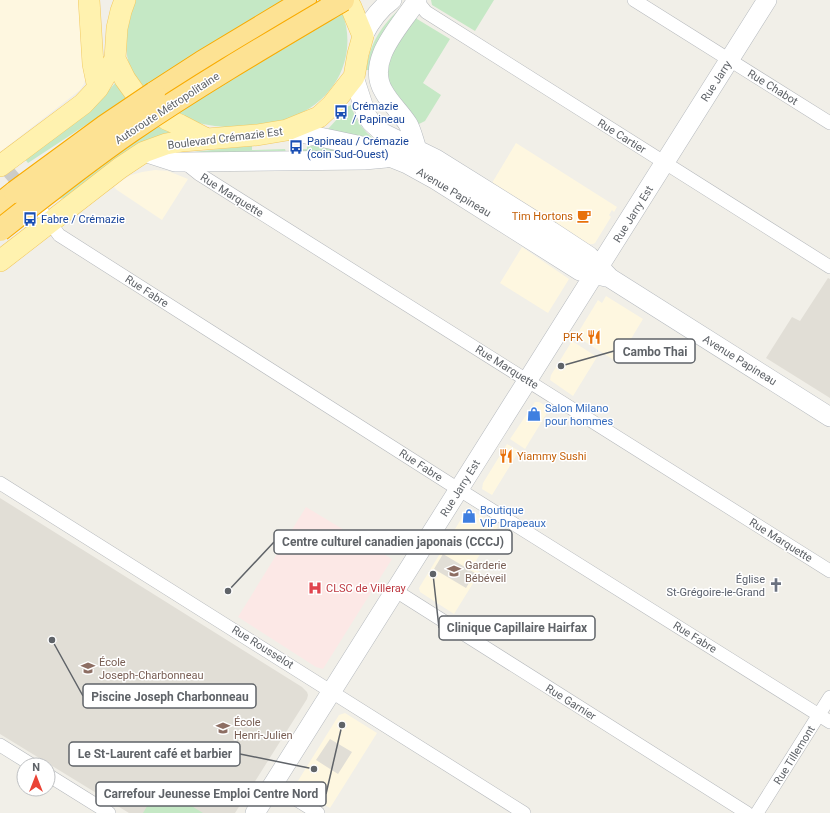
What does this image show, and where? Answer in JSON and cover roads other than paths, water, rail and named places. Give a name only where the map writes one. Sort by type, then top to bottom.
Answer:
[{"type":"highway","name":"Autoroute Métropolitaine","points":[[5,199],[121,115],[202,62],[304,0]]},
{"type":"highway","name":"Autoroute Métropolitaine","points":[[0,230],[50,190],[131,131],[232,66],[347,3]]},
{"type":"main road","points":[[89,0],[93,64],[98,88]]},
{"type":"main road","name":"Boulevard Crémazie Est","points":[[0,261],[46,216],[144,152],[174,143],[205,138],[257,135],[287,130],[311,121],[325,111],[336,100],[354,77],[363,36],[380,11],[392,0]]},
{"type":"main road","points":[[417,0],[386,46],[381,57],[378,74],[384,93],[409,125],[417,149]]},
{"type":"main road","name":"Rue Jarry","points":[[665,162],[767,0]]},
{"type":"main road","points":[[347,3],[363,36]]},
{"type":"main road","points":[[4,167],[83,104],[98,88],[115,59],[117,28],[121,4]]},
{"type":"main road","points":[[115,59],[135,93]]},
{"type":"main road","name":"Avenue Papineau","points":[[354,77],[362,105],[376,128],[390,138],[417,149],[436,159],[589,256],[601,273]]},
{"type":"main road","points":[[166,119],[205,138]]},
{"type":"main road","name":"Avenue Papineau","points":[[287,130],[362,146],[407,164],[426,174],[577,268],[601,273],[830,417]]},
{"type":"main road","points":[[144,152],[175,162],[364,160],[389,158]]},
{"type":"main road","name":"Rue Jarry Est","points":[[255,813],[528,381],[601,273],[665,162]]},
{"type":"street","name":"Rue Cartier","points":[[417,0],[426,12],[830,267]]},
{"type":"street","name":"Rue Chabot","points":[[634,0],[830,124]]},
{"type":"street","name":"Rue Marquette","points":[[184,162],[199,174],[830,571]]},
{"type":"street","name":"Rue Fabre","points":[[46,216],[59,235],[459,490],[824,719]]},
{"type":"street","name":"Rue Rousselot","points":[[0,483],[524,813]]},
{"type":"street","name":"Rue Garnier","points":[[396,591],[747,813]]},
{"type":"street","name":"Rue Tillemont","points":[[757,813],[824,719],[830,697]]},
{"type":"street","points":[[0,745],[19,757]]},
{"type":"street","points":[[56,780],[109,813]]},
{"type":"street","points":[[273,785],[318,813]]},
{"type":"tunnel","points":[[8,171],[26,192]]},
{"type":"place","name":"Crémazie / Papineau","points":[[341,112]]},
{"type":"place","name":"Papineau / Crémazie (coin Sud-Ouest)","points":[[296,147]]},
{"type":"place","name":"Tim Hortons","points":[[584,216]]},
{"type":"place","name":"Fabre / Crémazie","points":[[30,219]]},
{"type":"place","name":"PFK","points":[[594,337]]},
{"type":"place","name":"Cambo Thai","points":[[561,366]]},
{"type":"place","name":"Salon Milano pour hommes","points":[[534,414]]},
{"type":"place","name":"Yiammy Sushi","points":[[506,456]]},
{"type":"place","name":"Boutique VIP Drapeaux","points":[[469,516]]},
{"type":"place","name":"Garderie Bébéveil","points":[[454,571]]},
{"type":"place","name":"Clinique Capillaire Hairfax","points":[[433,574]]},
{"type":"place","name":"Église St-Grégoire-le-Grand","points":[[776,585]]},
{"type":"place","name":"CLSC de Villeray","points":[[315,588]]},
{"type":"place","name":"Centre culturel canadien japonais (CCCJ)","points":[[228,591]]},
{"type":"place","name":"Piscine Joseph Charbonneau","points":[[52,640]]},
{"type":"place","name":"École Joseph-Charbonneau","points":[[88,668]]},
{"type":"place","name":"Carrefour Jeunesse Emploi Centre Nord","points":[[342,725]]},
{"type":"place","name":"École Henri-Julien","points":[[223,728]]},
{"type":"place","name":"Le St-Laurent café et barbier","points":[[314,769]]}]
